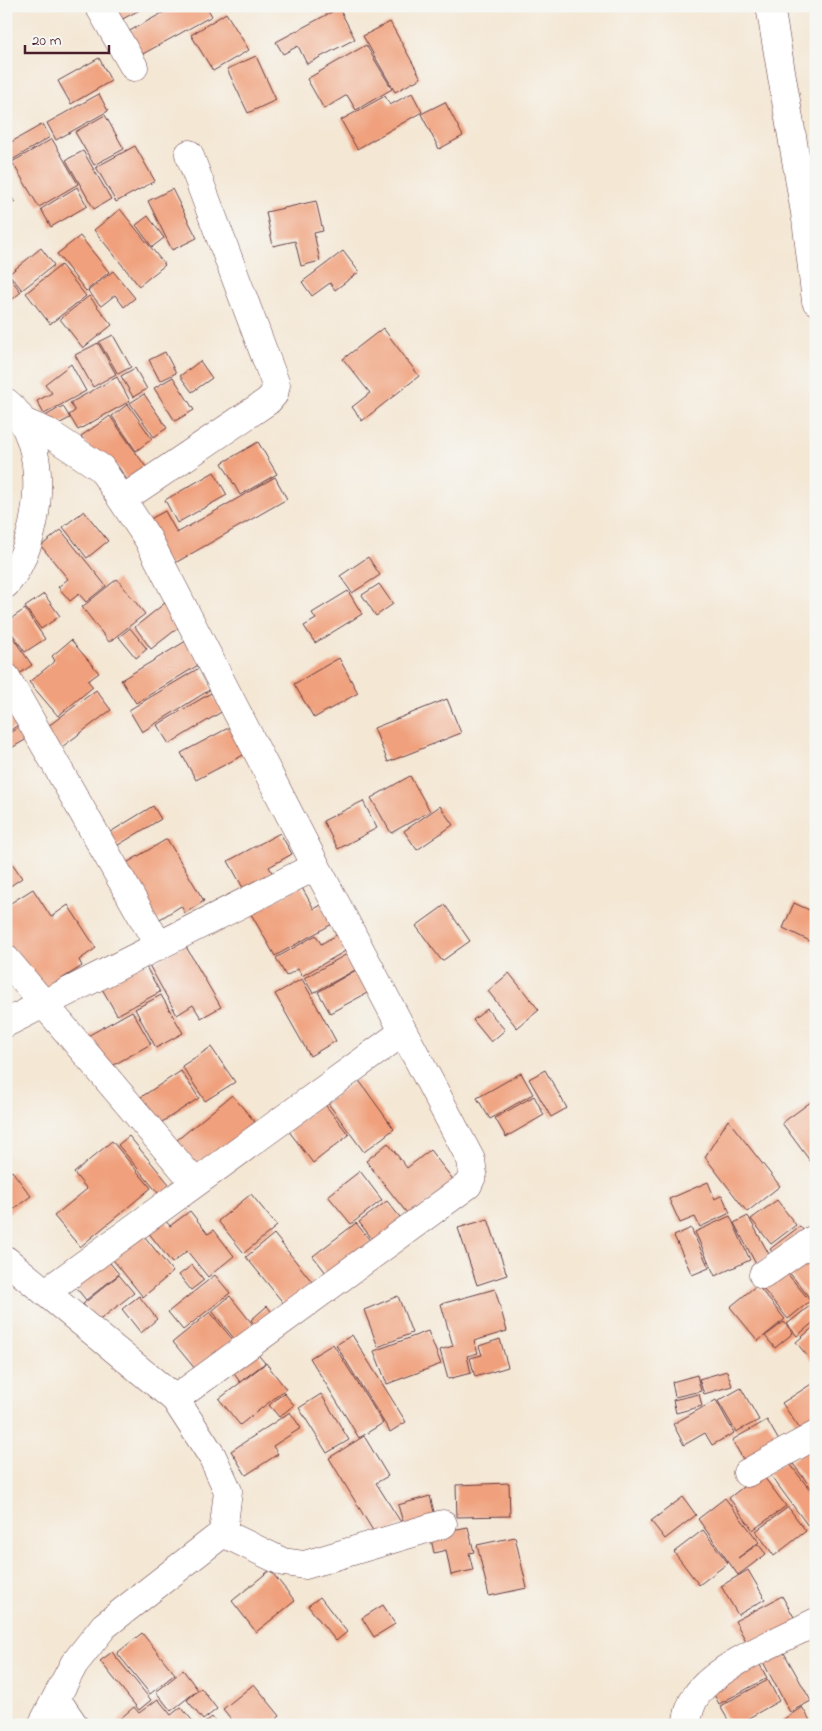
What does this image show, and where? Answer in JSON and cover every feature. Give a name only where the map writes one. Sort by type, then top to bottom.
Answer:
[{"type":"street","points":[[99,6],[134,67]]},
{"type":"street","points":[[770,6],[806,218],[816,301]]},
{"type":"street","points":[[123,498],[268,401],[274,394],[276,385],[190,154]]},
{"type":"street","points":[[15,412],[101,468],[123,498],[148,539],[316,866],[471,1160],[473,1174],[468,1185],[175,1400]]},
{"type":"street","points":[[6,584],[13,577],[29,541],[37,503],[31,440],[15,412]]},
{"type":"street","points":[[6,677],[160,946]]},
{"type":"street","points":[[6,1023],[316,866]]},
{"type":"street","points":[[6,959],[195,1183]]},
{"type":"street","points":[[46,1292],[403,1032]]},
{"type":"street","points":[[763,1275],[816,1238]]},
{"type":"street","points":[[6,1260],[175,1400],[212,1456],[228,1491],[223,1533],[104,1626],[74,1664],[57,1700],[42,1725]]},
{"type":"street","points":[[747,1473],[816,1435]]},
{"type":"street","points":[[223,1533],[283,1562],[305,1565],[443,1524]]},
{"type":"street","points":[[686,1725],[690,1706],[708,1682],[722,1671],[816,1622]]},
{"type":"street","points":[[57,1700],[74,1725]]},
{"type":"building","points":[[109,6],[147,6],[117,22]]},
{"type":"building","points":[[175,6],[206,6],[212,16],[139,56],[126,33]]},
{"type":"building","points":[[339,8],[355,39],[307,64],[298,46],[283,54],[276,42]]},
{"type":"building","points":[[226,13],[249,50],[213,71],[191,35]]},
{"type":"building","points":[[390,22],[421,78],[395,92],[363,36]]},
{"type":"building","points":[[366,45],[392,89],[356,110],[347,95],[324,109],[307,79]]},
{"type":"building","points":[[256,56],[276,100],[248,113],[227,69]]},
{"type":"building","points":[[99,58],[111,81],[71,104],[58,81]]},
{"type":"building","points":[[412,93],[422,112],[357,149],[341,120],[385,96],[390,105]]},
{"type":"building","points":[[99,94],[108,111],[56,140],[47,123]]},
{"type":"building","points":[[445,102],[463,136],[439,149],[421,114]]},
{"type":"building","points":[[105,115],[124,149],[94,165],[75,132]]},
{"type":"building","points":[[43,124],[50,137],[12,160],[6,145]]},
{"type":"building","points":[[52,139],[78,184],[39,207],[12,162]]},
{"type":"building","points":[[135,146],[155,181],[116,202],[96,167]]},
{"type":"building","points":[[83,151],[111,199],[94,209],[66,160]]},
{"type":"building","points":[[77,187],[87,206],[51,227],[41,209]]},
{"type":"building","points":[[172,189],[197,238],[172,250],[148,201]]},
{"type":"building","points":[[6,191],[15,202],[6,208]]},
{"type":"building","points":[[316,201],[323,231],[314,233],[320,261],[301,266],[295,241],[273,246],[266,212]]},
{"type":"building","points":[[120,209],[165,265],[139,286],[94,230]]},
{"type":"building","points":[[148,216],[164,238],[152,247],[136,225]]},
{"type":"building","points":[[80,236],[109,272],[86,291],[57,254]]},
{"type":"building","points":[[41,248],[54,265],[22,290],[9,274]]},
{"type":"building","points":[[343,251],[359,272],[335,290],[330,283],[312,296],[302,282]]},
{"type":"building","points":[[61,265],[86,296],[50,324],[26,293]]},
{"type":"building","points":[[113,271],[135,298],[124,307],[115,295],[101,306],[88,291]]},
{"type":"building","points":[[10,278],[21,292],[8,303],[6,300],[6,281]]},
{"type":"building","points":[[89,296],[112,325],[83,348],[60,319]]},
{"type":"building","points":[[383,328],[419,376],[362,421],[352,407],[370,393],[343,359]]},
{"type":"building","points":[[113,335],[131,367],[118,374],[99,342]]},
{"type":"building","points":[[98,343],[116,374],[93,387],[75,355]]},
{"type":"building","points":[[165,352],[176,373],[160,381],[149,360]]},
{"type":"building","points":[[200,361],[212,378],[192,392],[180,376]]},
{"type":"building","points":[[71,364],[86,391],[44,414],[37,401],[52,393],[45,384]]},
{"type":"building","points":[[135,368],[147,389],[133,397],[121,376]]},
{"type":"building","points":[[117,377],[130,401],[78,430],[69,415],[75,411],[70,403]]},
{"type":"building","points":[[173,377],[194,410],[175,421],[154,388]]},
{"type":"building","points":[[144,394],[167,428],[154,437],[130,403]]},
{"type":"building","points":[[128,404],[152,439],[136,451],[112,416]]},
{"type":"building","points":[[63,406],[70,418],[47,430],[40,419]]},
{"type":"building","points":[[110,416],[146,467],[127,480],[117,465],[107,472],[81,436]]},
{"type":"building","points":[[258,442],[277,474],[240,495],[222,463]]},
{"type":"building","points":[[214,472],[227,495],[177,523],[165,500]]},
{"type":"building","points":[[275,477],[287,499],[168,567],[143,523],[165,511],[177,533]]},
{"type":"building","points":[[84,511],[108,541],[87,558],[63,527]]},
{"type":"building","points":[[61,530],[106,586],[86,602],[79,594],[70,601],[58,587],[68,579],[41,546]]},
{"type":"building","points":[[368,557],[380,575],[352,593],[340,576]]},
{"type":"building","points":[[117,579],[145,614],[109,642],[82,607]]},
{"type":"building","points":[[379,584],[393,604],[376,616],[362,595]]},
{"type":"building","points":[[348,591],[362,614],[315,643],[304,626],[316,619],[312,613]]},
{"type":"building","points":[[44,594],[60,616],[41,629],[25,607]]},
{"type":"building","points":[[165,603],[182,625],[151,649],[135,627]]},
{"type":"building","points":[[25,609],[45,639],[25,652],[6,625],[6,622]]},
{"type":"building","points":[[6,628],[32,665],[15,677],[6,665]]},
{"type":"building","points":[[130,628],[147,649],[136,658],[119,637]]},
{"type":"building","points":[[71,640],[99,673],[88,681],[93,687],[58,716],[29,682],[55,661],[52,656]]},
{"type":"building","points":[[186,641],[200,664],[136,703],[121,680]]},
{"type":"building","points":[[339,658],[358,693],[314,718],[294,684]]},
{"type":"building","points":[[199,668],[211,689],[142,732],[129,710]]},
{"type":"building","points":[[96,690],[111,710],[54,753],[39,733]]},
{"type":"building","points":[[211,693],[223,711],[169,744],[157,725]]},
{"type":"building","points":[[447,699],[461,733],[388,762],[374,728]]},
{"type":"building","points":[[6,703],[20,724],[6,733]]},
{"type":"building","points":[[232,726],[247,753],[196,780],[181,753]]},
{"type":"building","points":[[19,727],[27,739],[6,751],[6,735]]},
{"type":"building","points":[[410,776],[430,811],[391,833],[371,798]]},
{"type":"building","points":[[363,801],[377,828],[338,849],[323,821]]},
{"type":"building","points":[[153,806],[161,819],[115,847],[107,834]]},
{"type":"building","points":[[440,806],[453,825],[417,850],[404,831]]},
{"type":"building","points":[[280,833],[292,854],[269,867],[276,879],[247,895],[228,861]]},
{"type":"building","points":[[167,839],[204,901],[185,913],[181,906],[152,924],[118,868]]},
{"type":"building","points":[[6,854],[22,878],[6,889]]},
{"type":"building","points":[[301,886],[314,909],[323,904],[334,923],[275,956],[251,914]]},
{"type":"building","points":[[33,889],[51,917],[68,905],[96,948],[79,960],[82,966],[38,994],[6,944],[6,906]]},
{"type":"building","points":[[794,903],[816,913],[814,943],[783,928]]},
{"type":"building","points":[[445,905],[470,941],[442,961],[416,926]]},
{"type":"building","points":[[338,934],[347,950],[302,976],[298,969],[286,976],[276,958],[316,935],[321,944]]},
{"type":"building","points":[[185,945],[221,1007],[201,1018],[193,1005],[177,1015],[149,965]]},
{"type":"building","points":[[349,953],[357,969],[313,993],[304,978]]},
{"type":"building","points":[[144,963],[160,992],[117,1015],[101,987]]},
{"type":"building","points":[[356,970],[369,992],[330,1013],[318,992]]},
{"type":"building","points":[[509,973],[539,1010],[517,1028],[488,991]]},
{"type":"building","points":[[302,979],[336,1041],[310,1056],[275,994]]},
{"type":"building","points":[[161,995],[183,1033],[156,1048],[135,1009]]},
{"type":"building","points":[[487,1009],[505,1030],[491,1042],[473,1020]]},
{"type":"building","points":[[132,1011],[151,1044],[103,1071],[84,1038]]},
{"type":"building","points":[[211,1047],[235,1082],[205,1101],[182,1066]]},
{"type":"building","points":[[545,1070],[567,1108],[551,1117],[529,1079]]},
{"type":"building","points":[[181,1071],[199,1098],[156,1126],[138,1099]]},
{"type":"building","points":[[521,1073],[533,1094],[490,1119],[477,1098]]},
{"type":"building","points":[[358,1079],[394,1129],[364,1152],[327,1102]]},
{"type":"building","points":[[232,1095],[255,1122],[198,1168],[176,1141]]},
{"type":"building","points":[[534,1096],[544,1115],[506,1137],[495,1118]]},
{"type":"building","points":[[812,1101],[816,1106],[816,1169],[782,1123]]},
{"type":"building","points":[[323,1102],[349,1135],[313,1163],[288,1130]]},
{"type":"building","points":[[728,1120],[780,1186],[747,1212],[705,1157]]},
{"type":"building","points":[[129,1136],[174,1190],[163,1199],[118,1145]]},
{"type":"building","points":[[112,1141],[151,1188],[80,1247],[54,1216],[87,1189],[74,1173]]},
{"type":"building","points":[[388,1143],[407,1168],[430,1150],[455,1182],[410,1217],[366,1161]]},
{"type":"building","points":[[12,1171],[31,1196],[6,1215],[6,1176]]},
{"type":"building","points":[[360,1171],[382,1200],[351,1224],[328,1196]]},
{"type":"building","points":[[708,1182],[715,1199],[722,1195],[730,1213],[700,1227],[695,1217],[680,1223],[669,1199]]},
{"type":"building","points":[[251,1194],[277,1226],[244,1253],[218,1221]]},
{"type":"building","points":[[777,1200],[796,1225],[771,1244],[751,1219]]},
{"type":"building","points":[[387,1201],[404,1222],[376,1244],[359,1222]]},
{"type":"building","points":[[190,1211],[208,1234],[214,1230],[234,1256],[208,1277],[187,1251],[172,1263],[148,1232],[164,1219],[170,1226]]},
{"type":"building","points":[[730,1216],[750,1260],[715,1276],[695,1232]]},
{"type":"building","points":[[748,1216],[770,1256],[756,1264],[734,1223]]},
{"type":"building","points":[[488,1219],[507,1275],[477,1285],[458,1228]]},
{"type":"building","points":[[356,1223],[373,1244],[330,1278],[313,1256]]},
{"type":"building","points":[[800,1226],[808,1237],[778,1260],[770,1249]]},
{"type":"building","points":[[691,1228],[709,1268],[692,1275],[674,1236]]},
{"type":"building","points":[[141,1232],[173,1272],[143,1297],[110,1256]]},
{"type":"building","points":[[274,1234],[313,1283],[285,1305],[246,1257]]},
{"type":"building","points":[[803,1250],[816,1266],[816,1298],[812,1301],[784,1266]]},
{"type":"building","points":[[106,1258],[119,1274],[86,1300],[73,1284]]},
{"type":"building","points":[[192,1265],[204,1280],[191,1290],[179,1275]]},
{"type":"building","points":[[781,1266],[810,1301],[788,1319],[759,1284]]},
{"type":"building","points":[[119,1275],[134,1293],[97,1322],[83,1304]]},
{"type":"building","points":[[215,1275],[230,1293],[183,1330],[168,1312]]},
{"type":"building","points":[[757,1285],[785,1319],[758,1341],[730,1307]]},
{"type":"building","points":[[495,1289],[507,1331],[474,1341],[478,1353],[467,1356],[471,1373],[448,1379],[440,1350],[453,1346],[441,1304]]},
{"type":"building","points":[[139,1296],[157,1319],[141,1333],[122,1309]]},
{"type":"building","points":[[230,1296],[254,1326],[236,1341],[212,1311]]},
{"type":"building","points":[[398,1296],[412,1333],[378,1347],[364,1310]]},
{"type":"building","points":[[816,1301],[816,1320],[797,1336],[787,1324]]},
{"type":"building","points":[[267,1306],[275,1316],[259,1329],[251,1320]]},
{"type":"building","points":[[210,1312],[233,1340],[196,1370],[173,1342]]},
{"type":"building","points":[[784,1322],[793,1333],[775,1348],[765,1336]]},
{"type":"building","points":[[816,1325],[816,1367],[796,1342]]},
{"type":"building","points":[[428,1331],[441,1364],[387,1384],[374,1351]]},
{"type":"building","points":[[352,1335],[406,1422],[390,1432],[336,1345]]},
{"type":"building","points":[[500,1339],[508,1367],[475,1377],[470,1358],[482,1355],[479,1346]]},
{"type":"building","points":[[333,1344],[383,1423],[359,1438],[310,1358]]},
{"type":"building","points":[[254,1350],[265,1363],[240,1382],[230,1368]]},
{"type":"building","points":[[266,1363],[286,1389],[240,1425],[219,1399]]},
{"type":"building","points":[[727,1371],[732,1386],[704,1394],[699,1379]]},
{"type":"building","points":[[697,1375],[701,1391],[675,1397],[672,1382]]},
{"type":"building","points":[[816,1381],[816,1428],[804,1435],[782,1403]]},
{"type":"building","points":[[741,1388],[759,1420],[736,1432],[718,1401]]},
{"type":"building","points":[[284,1393],[294,1405],[279,1417],[269,1405]]},
{"type":"building","points":[[321,1394],[349,1440],[327,1453],[299,1408]]},
{"type":"building","points":[[699,1394],[702,1406],[676,1413],[673,1400]]},
{"type":"building","points":[[716,1400],[734,1433],[712,1445],[705,1433],[684,1445],[673,1424]]},
{"type":"building","points":[[290,1412],[301,1428],[273,1446],[278,1454],[246,1475],[231,1451]]},
{"type":"building","points":[[767,1420],[782,1446],[747,1466],[732,1440]]},
{"type":"building","points":[[364,1436],[388,1476],[376,1483],[402,1524],[378,1539],[329,1458]]},
{"type":"building","points":[[816,1443],[816,1491],[814,1492],[791,1461]]},
{"type":"building","points":[[787,1460],[816,1498],[814,1534],[769,1473]]},
{"type":"building","points":[[761,1473],[786,1506],[753,1530],[729,1498]]},
{"type":"building","points":[[509,1483],[510,1516],[457,1517],[456,1485]]},
{"type":"building","points":[[430,1496],[436,1520],[405,1529],[398,1505]]},
{"type":"building","points":[[683,1497],[696,1515],[665,1539],[651,1521]]},
{"type":"building","points":[[725,1498],[759,1542],[738,1558],[758,1544],[766,1554],[738,1575],[698,1519]]},
{"type":"building","points":[[788,1507],[806,1531],[774,1556],[756,1531]]},
{"type":"building","points":[[468,1527],[474,1552],[469,1553],[473,1570],[451,1575],[446,1550],[434,1553],[430,1534]]},
{"type":"building","points":[[703,1530],[728,1563],[699,1585],[674,1552]]},
{"type":"building","points":[[515,1537],[527,1588],[489,1596],[477,1545]]},
{"type":"building","points":[[270,1570],[295,1601],[256,1632],[232,1601]]},
{"type":"building","points":[[748,1570],[765,1599],[738,1615],[721,1586]]},
{"type":"building","points":[[782,1596],[799,1626],[752,1652],[735,1621]]},
{"type":"building","points":[[320,1597],[347,1632],[336,1641],[308,1606]]},
{"type":"building","points":[[383,1605],[395,1624],[374,1637],[362,1618]]},
{"type":"building","points":[[142,1633],[175,1674],[150,1694],[117,1653]]},
{"type":"building","points":[[783,1651],[811,1701],[790,1712],[763,1662]]},
{"type":"building","points":[[112,1652],[151,1700],[139,1710],[100,1661]]},
{"type":"building","points":[[759,1663],[767,1678],[719,1704],[711,1689]]},
{"type":"building","points":[[183,1670],[198,1690],[171,1711],[156,1692]]},
{"type":"building","points":[[768,1680],[779,1701],[736,1725],[731,1725],[720,1706]]},
{"type":"building","points":[[254,1684],[280,1716],[269,1725],[236,1725],[223,1709]]},
{"type":"building","points":[[201,1688],[217,1709],[203,1720],[187,1700]]},
{"type":"building","points":[[158,1699],[171,1715],[181,1707],[196,1725],[119,1725],[116,1722],[134,1707],[139,1713]]},
{"type":"building","points":[[802,1707],[813,1725],[775,1725]]},
{"type":"building","points":[[212,1717],[218,1725],[202,1725]]}]
